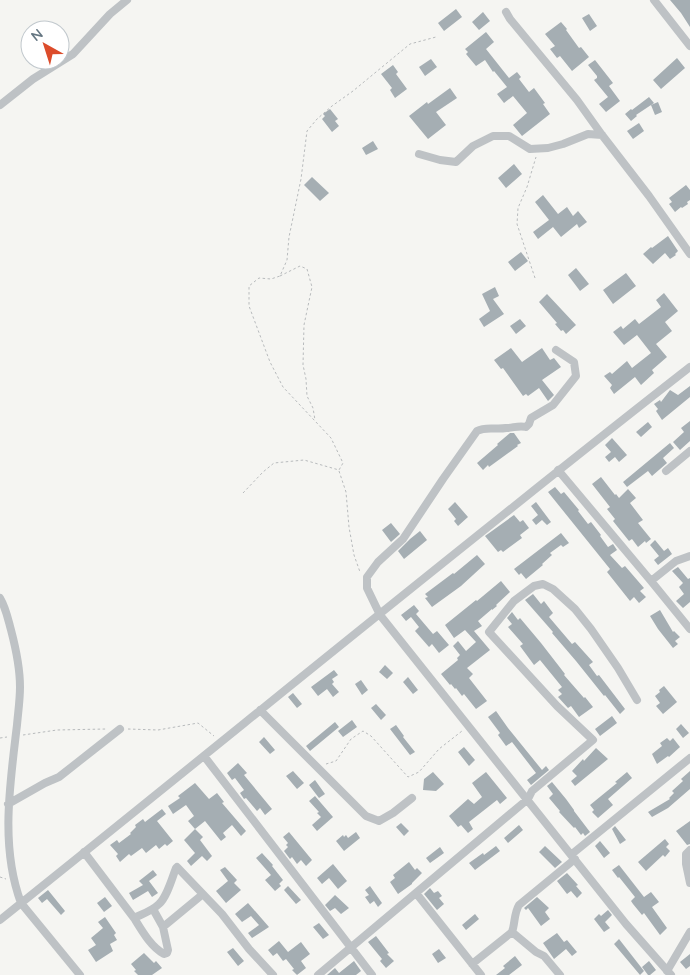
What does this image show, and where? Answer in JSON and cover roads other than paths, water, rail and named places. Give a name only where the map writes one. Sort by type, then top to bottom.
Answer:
[{"type":"street","points":[[0,105],[33,79],[73,54],[110,14],[127,0]]},
{"type":"street","points":[[654,0],[690,46]]},
{"type":"street","points":[[506,12],[565,84],[690,254]]},
{"type":"street","points":[[419,154],[456,162],[473,146],[492,136],[509,136],[530,149],[538,149],[563,144],[588,134],[602,135]]},
{"type":"street","points":[[556,350],[574,362],[576,376],[553,405],[531,418],[526,428],[514,426],[487,428],[477,431],[403,539],[378,562],[367,576],[368,588],[380,615],[626,924],[669,973],[690,932]]},
{"type":"street","points":[[0,920],[558,470],[690,367]]},
{"type":"street","points":[[666,471],[690,451]]},
{"type":"street","points":[[558,470],[690,629]]},
{"type":"street","points":[[651,581],[676,561],[690,556]]},
{"type":"street","points":[[318,975],[528,799],[532,791],[593,740],[557,706],[489,632],[514,601],[534,586],[543,584],[553,589],[575,609],[591,629],[637,700]]},
{"type":"street","points":[[0,598],[6,610],[14,640],[20,686],[6,826],[8,857],[14,887],[21,903],[80,975]]},
{"type":"street","points":[[260,710],[366,816],[379,821],[412,798]]},
{"type":"street","points":[[8,804],[59,777],[120,729]]},
{"type":"street","points":[[204,756],[372,975]]},
{"type":"street","points":[[472,964],[512,932],[519,906],[573,856],[690,758]]},
{"type":"street","points":[[690,850],[686,854],[686,864],[690,883]]},
{"type":"street","points":[[84,852],[148,938],[164,954],[168,950],[163,927],[153,909]]},
{"type":"street","points":[[134,918],[160,904],[177,867],[222,914],[248,949],[273,975]]},
{"type":"street","points":[[416,893],[481,975]]},
{"type":"street","points":[[163,927],[203,894]]},
{"type":"street","points":[[512,932],[536,952],[544,956],[560,975]]}]
